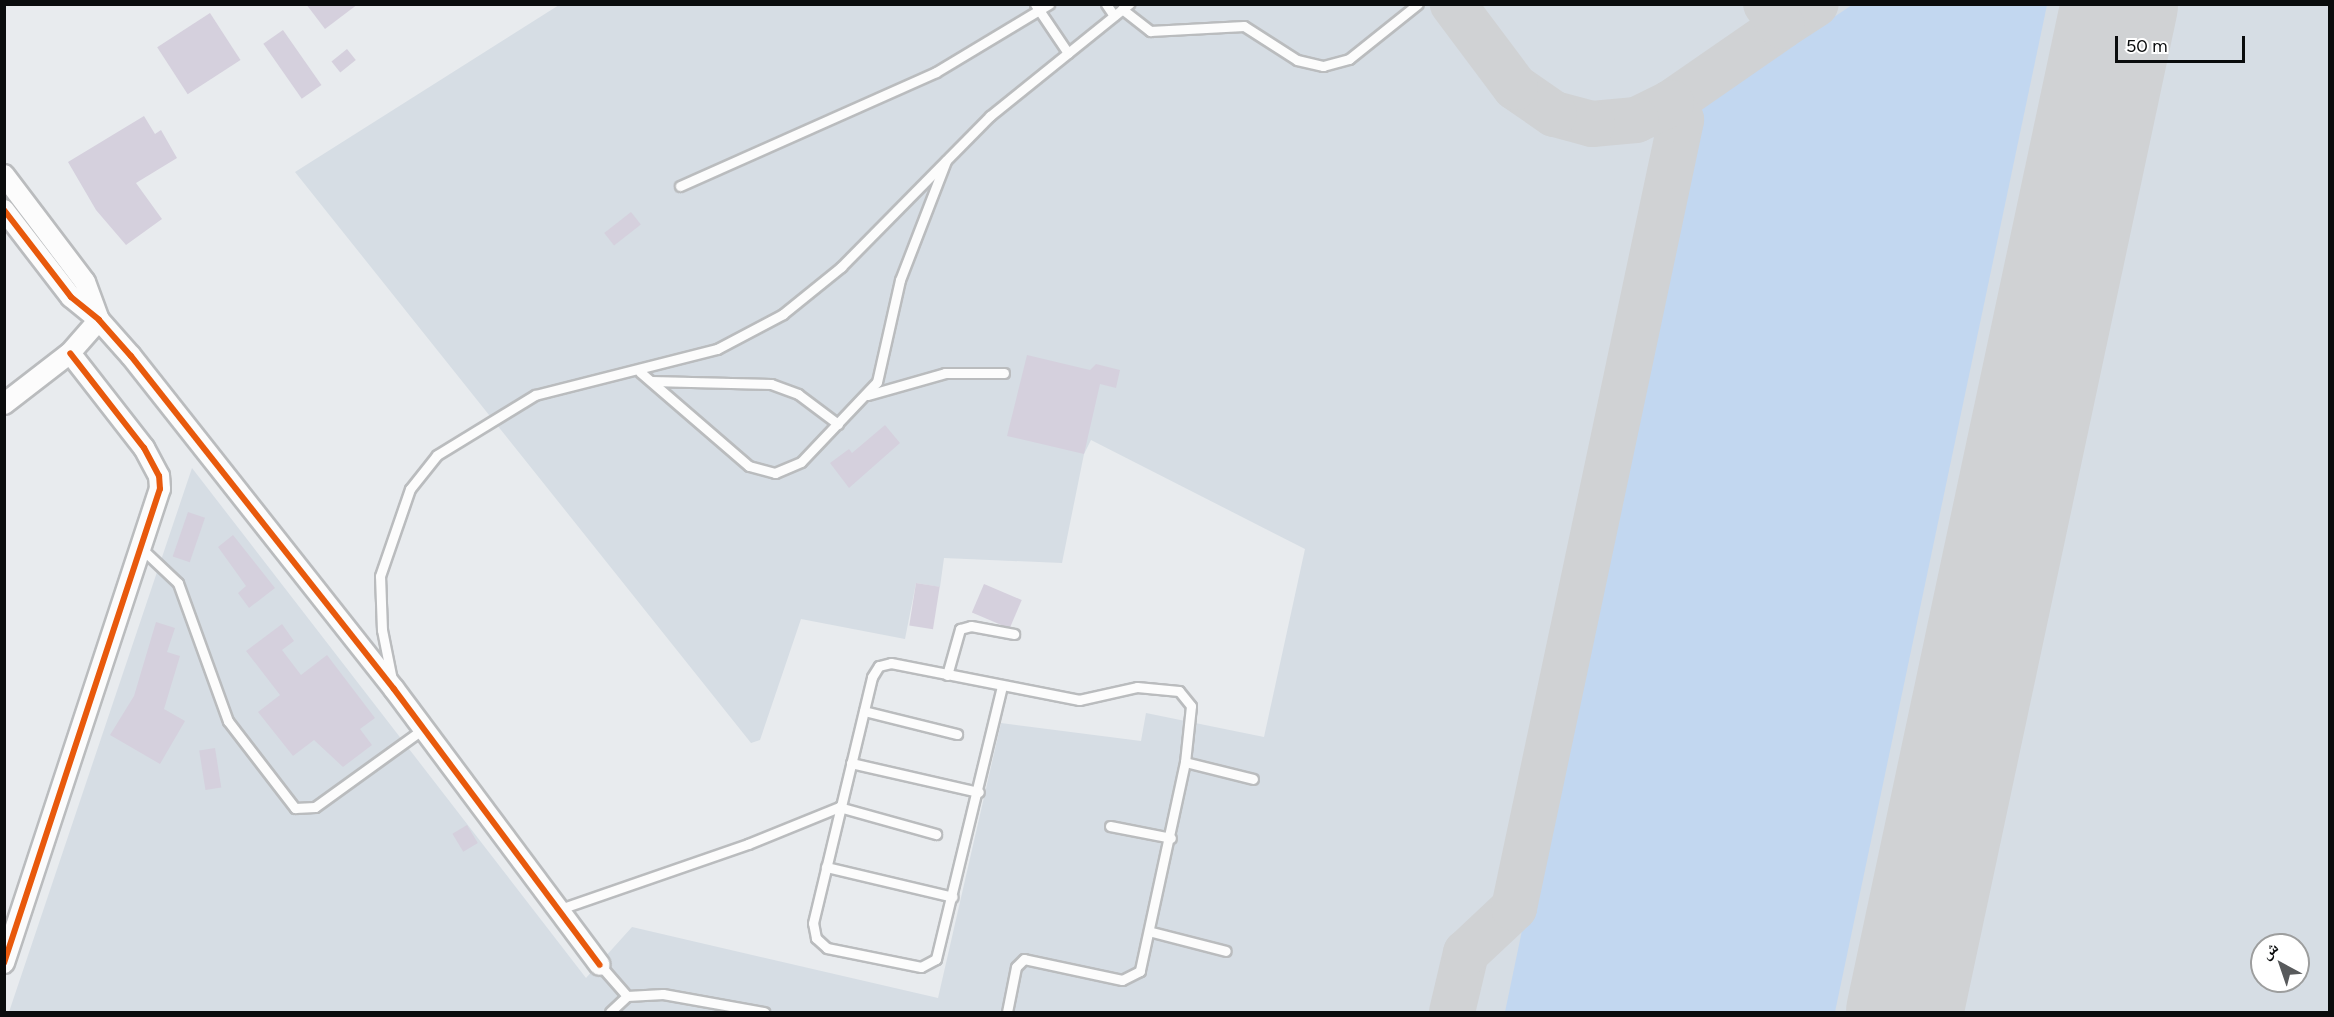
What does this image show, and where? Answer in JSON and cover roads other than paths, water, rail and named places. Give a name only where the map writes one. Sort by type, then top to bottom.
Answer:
[{"type":"street","points":[[4,175],[86,282],[99,320]]},
{"type":"street","points":[[4,210],[71,297],[99,320],[394,689],[600,965]]},
{"type":"street","points":[[4,404],[70,353],[99,320]]},
{"type":"street","points":[[4,963],[141,548],[159,476],[144,448],[70,353]]},
{"type":"lane","points":[[680,186],[936,72],[1038,8],[1049,4]]},
{"type":"lane","points":[[1106,4],[1122,10],[1150,31],[1244,26],[1297,60],[1323,66],[1349,59],[1418,4]]},
{"type":"lane","points":[[1038,8],[1068,53]]},
{"type":"lane","points":[[394,689],[382,630],[380,576],[386,550],[422,471],[454,442],[535,395],[640,372],[717,349],[783,315],[841,267],[948,156],[1122,10]]},
{"type":"lane","points":[[640,372],[761,472],[789,470],[868,395],[884,367],[900,280],[948,156]]},
{"type":"lane","points":[[868,395],[945,373],[1004,373]]},
{"type":"lane","points":[[651,381],[771,384],[798,394],[838,424]]},
{"type":"lane","points":[[141,548],[178,583],[228,721],[295,808],[315,807],[423,729]]},
{"type":"lane","points":[[947,675],[960,629],[971,626],[1014,634]]},
{"type":"lane","points":[[1002,686],[979,792],[938,954],[927,966],[827,948],[816,938],[813,923],[872,677],[885,663],[1080,700],[1137,687],[1179,691],[1191,706],[1185,762],[1152,932],[1140,971],[1129,979],[1029,958],[1020,961],[1007,1012]]},
{"type":"lane","points":[[864,711],[957,734]]},
{"type":"lane","points":[[1185,762],[1253,779]]},
{"type":"lane","points":[[851,763],[979,792]]},
{"type":"lane","points":[[560,909],[748,844],[839,807],[936,834]]},
{"type":"lane","points":[[1110,826],[1171,838]]},
{"type":"lane","points":[[826,867],[952,897]]},
{"type":"lane","points":[[1152,932],[1226,951]]},
{"type":"lane","points":[[600,965],[627,996]]},
{"type":"lane","points":[[610,1012],[627,996],[663,994],[764,1012]]}]
